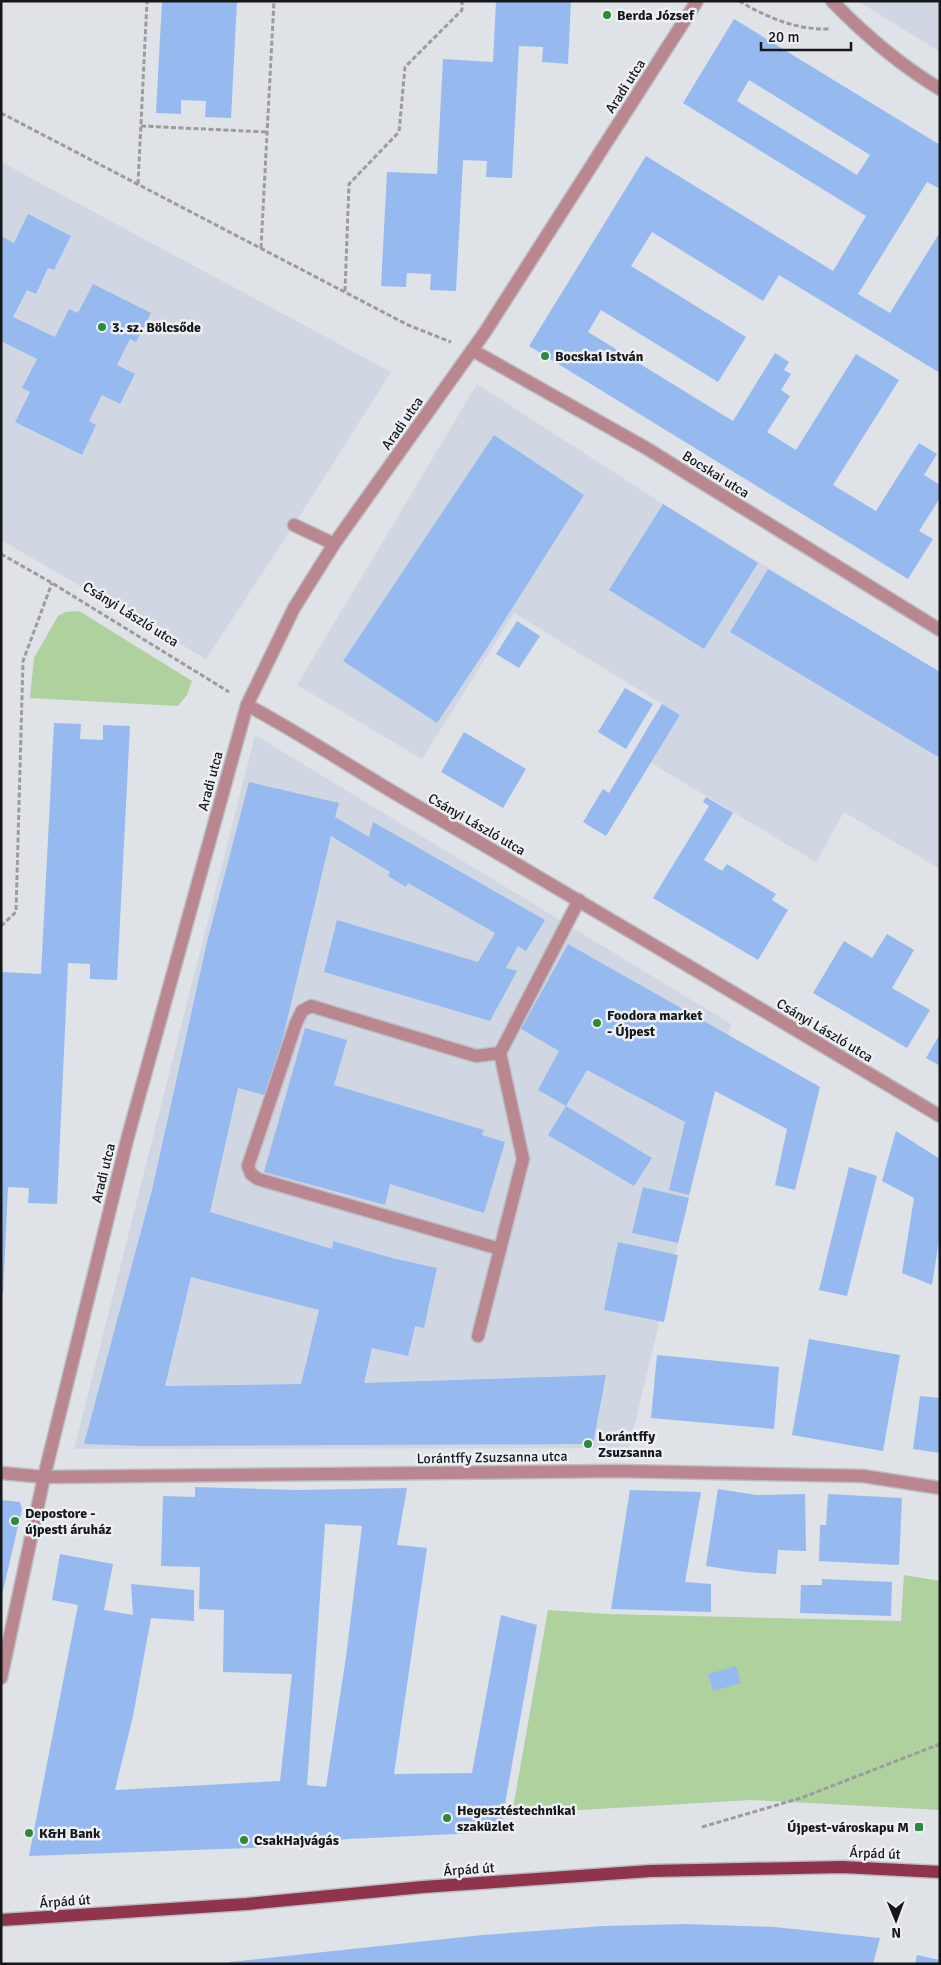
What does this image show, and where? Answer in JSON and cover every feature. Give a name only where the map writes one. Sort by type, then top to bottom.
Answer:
[{"type":"main road","name":"Árpád út","points":[[1,1920],[247,1904],[423,1887],[650,1871],[842,1867],[940,1872]]},
{"type":"street","name":"Aradi utca","points":[[1,1678],[44,1477],[127,1140],[247,705],[294,608],[334,544],[472,350],[697,1]]},
{"type":"street","points":[[832,1],[859,28],[904,66],[940,89]]},
{"type":"street","name":"Bocskai utca","points":[[472,350],[646,448],[940,630]]},
{"type":"street","points":[[294,525],[334,544]]},
{"type":"street","name":"Csányi László utca","points":[[247,705],[281,723],[372,780],[579,900],[940,1116]]},
{"type":"street","points":[[478,1336],[523,1159],[500,1053],[579,900]]},
{"type":"street","points":[[500,1053],[476,1056],[311,1006],[302,1011],[296,1023],[248,1166],[251,1174],[258,1180],[500,1248]]},
{"type":"street","name":"Lorántffy Zsuzsanna utca","points":[[1,1473],[44,1477],[618,1471],[864,1476],[940,1488]]},
{"type":"path","points":[[138,184],[147,1]]},
{"type":"path","points":[[261,248],[274,1]]},
{"type":"path","points":[[345,291],[350,184],[398,132],[405,67],[462,10],[462,1]]},
{"type":"path","points":[[739,1],[767,17],[790,25],[816,30],[859,28]]},
{"type":"path","points":[[1,113],[408,325],[472,350]]},
{"type":"path","points":[[141,126],[267,132]]},
{"type":"path","name":"Csányi László utca","points":[[1,554],[52,582],[247,705]]},
{"type":"path","points":[[1,926],[16,912],[23,661],[52,582]]},
{"type":"path","points":[[702,1827],[801,1798],[940,1744]]},
{"type":"shaded area","points":[[858,1],[940,1],[940,52]]},
{"type":"shaded area","points":[[1,162],[391,372],[206,659],[1,540]]},
{"type":"shaded area","points":[[477,384],[663,504],[940,672],[940,869],[844,812],[816,862],[651,763],[680,715],[514,613],[422,759],[297,685]]},
{"type":"shaded area","points":[[255,735],[731,1024],[629,1448],[74,1449]]},
{"type":"green space","points":[[79,611],[192,681],[187,695],[178,706],[30,698],[34,658],[58,616],[65,612]]},
{"type":"green space","points":[[904,1575],[940,1581],[940,1810],[751,1800],[512,1814],[548,1610],[607,1614],[901,1621]]},
{"type":"building","points":[[162,1],[237,1],[231,118],[205,117],[206,101],[181,100],[181,114],[156,113]]},
{"type":"building","points":[[496,1],[571,1],[568,64],[542,62],[543,47],[519,46],[512,178],[486,177],[487,161],[463,160],[456,291],[430,290],[431,274],[407,273],[406,287],[381,286],[387,172],[437,174],[443,59],[493,62]]},
{"type":"building","points":[[734,19],[940,145],[940,189],[927,182],[858,294],[890,313],[940,232],[940,373],[779,275],[763,301],[652,232],[631,266],[746,337],[718,382],[601,310],[588,332],[733,421],[775,353],[789,362],[784,370],[791,374],[781,390],[790,396],[767,432],[796,450],[856,354],[899,380],[833,485],[876,511],[919,443],[937,454],[924,475],[940,485],[940,498],[919,531],[933,539],[908,579],[529,346],[646,156],[833,271],[866,216],[683,103]],"holes":[[[749,80],[870,155],[857,175],[737,101]]]},
{"type":"building","name":"3. sz. Bölcsőde","points":[[28,214],[71,236],[54,270],[48,268],[36,294],[27,290],[13,317],[55,337],[69,309],[78,313],[93,284],[151,313],[136,342],[130,339],[117,365],[135,374],[120,404],[102,395],[89,421],[96,425],[82,455],[15,422],[30,392],[22,388],[37,359],[1,341],[1,236],[14,243]]},
{"type":"building","points":[[494,435],[584,495],[437,723],[343,661]]},
{"type":"building","points":[[663,504],[758,563],[704,649],[609,590]]},
{"type":"building","points":[[768,569],[940,672],[940,758],[730,632]]},
{"type":"building","points":[[517,621],[540,636],[519,668],[496,654]]},
{"type":"building","points":[[625,688],[653,704],[626,749],[598,732]]},
{"type":"building","points":[[662,704],[680,715],[606,836],[583,822],[603,789],[609,793]]},
{"type":"building","points":[[54,723],[81,724],[80,739],[103,740],[103,725],[130,726],[117,980],[90,979],[90,964],[68,963],[57,1204],[28,1203],[29,1188],[8,1187],[3,1294],[1,1294],[1,972],[41,974]]},
{"type":"building","points":[[464,732],[526,769],[503,808],[441,772]]},
{"type":"building","points":[[249,782],[339,803],[335,817],[369,837],[373,822],[545,920],[526,951],[518,946],[506,968],[517,971],[490,1021],[324,972],[337,920],[478,962],[495,933],[408,883],[406,887],[388,876],[390,872],[331,836],[269,1096],[238,1088],[210,1212],[332,1249],[333,1241],[392,1258],[437,1268],[424,1328],[415,1326],[408,1356],[372,1348],[364,1383],[606,1375],[593,1444],[144,1446],[84,1444],[152,1190],[207,942]],"holes":[[[191,1277],[319,1310],[301,1384],[165,1386]]]},
{"type":"building","points":[[706,797],[733,813],[704,860],[722,871],[727,864],[776,894],[772,900],[788,910],[758,960],[653,898],[709,806],[703,802]]},
{"type":"building","points":[[887,934],[914,950],[892,988],[930,1010],[907,1048],[813,993],[844,941],[872,958]]},
{"type":"building","points":[[568,944],[820,1087],[795,1190],[775,1185],[787,1129],[715,1091],[689,1195],[669,1190],[685,1122],[587,1070],[566,1106],[538,1090],[559,1051],[521,1029]]},
{"type":"building","points":[[305,1028],[347,1040],[334,1085],[484,1130],[482,1135],[505,1142],[484,1213],[390,1184],[385,1205],[264,1172]]},
{"type":"building","points":[[940,1034],[940,1066],[926,1058]]},
{"type":"building","points":[[566,1106],[652,1158],[634,1186],[548,1135]]},
{"type":"building","points":[[896,1131],[940,1159],[940,1234],[932,1285],[902,1273],[914,1198],[882,1181]]},
{"type":"building","points":[[849,1167],[877,1176],[847,1296],[819,1290]]},
{"type":"building","points":[[643,1187],[689,1198],[678,1243],[632,1233]]},
{"type":"building","points":[[618,1242],[678,1255],[664,1322],[604,1310]]},
{"type":"building","points":[[809,1339],[900,1355],[883,1451],[792,1435]]},
{"type":"building","points":[[657,1355],[779,1367],[774,1429],[651,1418]]},
{"type":"building","points":[[920,1396],[940,1398],[940,1453],[913,1449]]},
{"type":"building","points":[[195,1487],[297,1490],[407,1488],[397,1545],[427,1548],[394,1774],[472,1773],[501,1615],[537,1625],[500,1832],[348,1839],[274,1847],[29,1856],[78,1605],[52,1600],[60,1554],[113,1564],[104,1610],[133,1615],[131,1584],[194,1590],[194,1621],[151,1618],[133,1716],[115,1790],[280,1781],[292,1674],[223,1672],[224,1610],[199,1609],[200,1567],[161,1566],[163,1496],[195,1497]],"holes":[[[325,1524],[362,1526],[346,1657],[326,1787],[307,1785]]]},
{"type":"building","points":[[718,1489],[757,1495],[805,1494],[806,1551],[778,1550],[776,1574],[706,1566]]},
{"type":"building","points":[[630,1490],[701,1492],[685,1582],[711,1584],[711,1612],[611,1609]]},
{"type":"building","points":[[828,1494],[902,1498],[899,1565],[819,1561],[820,1525],[826,1525]]},
{"type":"building","points":[[1,1500],[20,1502],[22,1509],[2,1595]]},
{"type":"building","points":[[822,1579],[892,1582],[891,1616],[800,1613],[801,1585],[822,1585]]},
{"type":"building","points":[[736,1666],[741,1683],[713,1691],[708,1674]]},
{"type":"building","points":[[685,1924],[774,1927],[880,1938],[873,1964],[230,1964],[230,1962],[482,1935],[604,1926]]},
{"type":"building","points":[[917,1955],[940,1960],[940,1964],[915,1964]]},
{"type":"place","name":"Berda József","points":[[607,15]]},
{"type":"place","name":"3. sz. Bölcsőde","points":[[102,327]]},
{"type":"place","name":"Bocskai István","points":[[545,356]]},
{"type":"place","name":"Foodora market - Újpest","points":[[597,1023]]},
{"type":"place","name":"Lorántffy Zsuzsanna","points":[[588,1444]]},
{"type":"place","name":"Depostore - újpesti áruház","points":[[15,1521]]},
{"type":"place","name":"Hegesztéstechnikai szaküzlet","points":[[447,1818]]},
{"type":"place","name":"Újpest-városkapu M","points":[[919,1827]]},
{"type":"place","name":"K&H Bank","points":[[29,1833]]},
{"type":"place","name":"CsakHajvágás","points":[[244,1840]]}]
